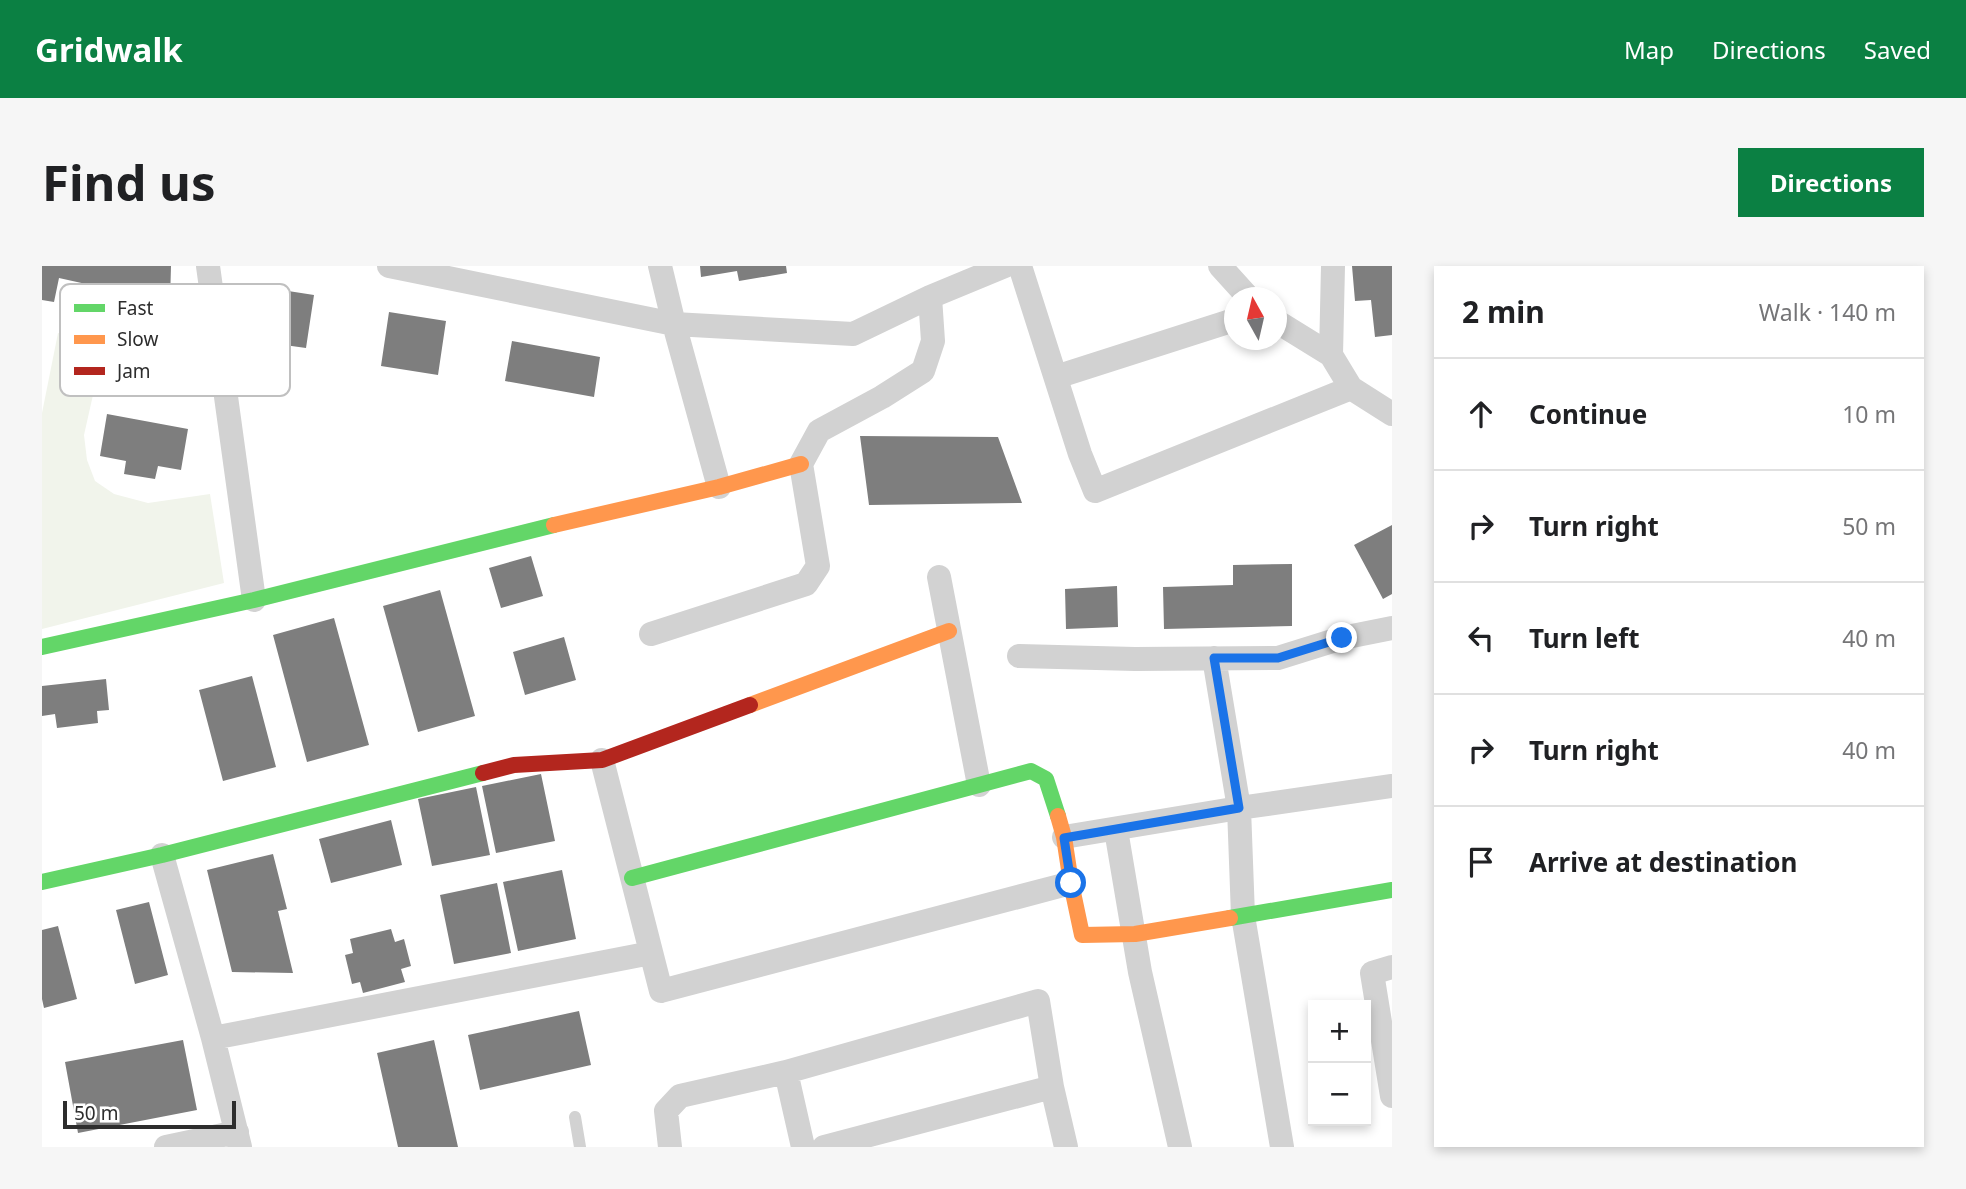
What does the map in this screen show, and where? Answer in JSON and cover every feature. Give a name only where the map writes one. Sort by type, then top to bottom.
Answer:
[{"type":"street","points":[[208,266],[210,284]]},
{"type":"street","points":[[389,266],[423,269],[674,324],[853,334],[930,298],[963,274],[1005,266]]},
{"type":"street","points":[[660,266],[719,487]]},
{"type":"street","points":[[1020,266],[1080,454],[1095,491],[1352,388]]},
{"type":"street","points":[[1220,266],[1239,287]]},
{"type":"street","points":[[1331,355],[1333,266]]},
{"type":"street","points":[[651,634],[806,584],[818,566],[801,464],[818,431],[882,397],[922,371],[933,341],[930,298]]},
{"type":"street","points":[[1056,377],[1224,323]]},
{"type":"street","points":[[1287,328],[1331,355],[1352,388],[1392,414]]},
{"type":"street","points":[[226,396],[254,600]]},
{"type":"street","points":[[42,647],[254,600],[548,526],[719,487],[801,464]]},
{"type":"street","points":[[939,577],[979,785]]},
{"type":"street","points":[[1019,656],[1278,658],[1342,638],[1392,628]]},
{"type":"street","points":[[42,883],[514,765],[602,760],[949,631]]},
{"type":"street","points":[[1214,658],[1239,808],[1243,915],[1282,1147]]},
{"type":"street","points":[[602,760],[662,991],[1071,883]]},
{"type":"street","points":[[632,877],[1031,771],[1046,779],[1064,838],[1082,935],[1135,934],[1392,890]]},
{"type":"street","points":[[1064,838],[1239,808],[1392,786]]},
{"type":"street","points":[[1116,830],[1140,972],[1180,1147]]},
{"type":"street","points":[[162,855],[239,1139],[166,1147]]},
{"type":"street","points":[[213,1038],[651,953]]},
{"type":"street","points":[[1392,967],[1372,973],[1392,1096]]},
{"type":"street","points":[[670,1147],[666,1111],[680,1096],[786,1072],[1038,1001],[1052,1087],[1066,1147]]},
{"type":"street","points":[[786,1072],[803,1147]]},
{"type":"street","points":[[824,1147],[1052,1087]]},
{"type":"lane","points":[[575,1117],[580,1147]]},
{"type":"shaded area","points":[[58,333],[60,396],[93,396],[84,435],[87,460],[95,481],[114,494],[148,503],[210,494],[224,583],[42,629],[42,413]]},
{"type":"building","points":[[42,266],[171,266],[170,284],[86,284],[59,278],[54,302],[42,300]]},
{"type":"building","points":[[700,266],[786,266],[787,273],[739,281],[737,271],[701,277]]},
{"type":"building","points":[[1352,266],[1392,266],[1392,335],[1375,337],[1371,300],[1355,301]]},
{"type":"building","points":[[290,291],[314,295],[306,348],[290,346]]},
{"type":"building","points":[[389,312],[446,321],[438,375],[381,366]]},
{"type":"building","points":[[512,341],[600,357],[594,397],[505,381]]},
{"type":"building","points":[[107,414],[188,429],[181,470],[158,466],[155,479],[124,474],[126,461],[100,456]]},
{"type":"building","points":[[860,436],[998,437],[1022,503],[869,505]]},
{"type":"building","points":[[1392,525],[1392,594],[1383,599],[1354,545]]},
{"type":"building","points":[[531,556],[543,596],[501,608],[489,568]]},
{"type":"building","points":[[1292,564],[1292,626],[1164,629],[1163,587],[1233,585],[1233,565]]},
{"type":"building","points":[[1117,586],[1118,627],[1066,629],[1065,589]]},
{"type":"building","points":[[440,590],[475,716],[418,732],[383,606]]},
{"type":"building","points":[[334,618],[369,745],[307,762],[273,635]]},
{"type":"building","points":[[564,637],[576,680],[525,695],[513,652]]},
{"type":"building","points":[[252,676],[276,767],[223,781],[199,690]]},
{"type":"building","points":[[106,679],[109,710],[97,711],[98,723],[57,728],[55,714],[42,716],[42,686]]},
{"type":"building","points":[[541,774],[555,841],[496,853],[482,786]]},
{"type":"building","points":[[476,787],[490,855],[432,866],[418,799]]},
{"type":"building","points":[[391,820],[402,865],[331,883],[319,839]]},
{"type":"building","points":[[273,854],[287,909],[278,911],[293,973],[232,972],[207,870]]},
{"type":"building","points":[[562,870],[576,939],[518,951],[503,882]]},
{"type":"building","points":[[497,883],[511,953],[454,964],[440,895]]},
{"type":"building","points":[[149,902],[168,975],[135,984],[116,910]]},
{"type":"building","points":[[58,926],[77,999],[44,1008],[42,930]]},
{"type":"building","points":[[391,929],[395,942],[404,939],[411,966],[401,969],[405,982],[363,993],[360,982],[352,984],[345,955],[353,953],[350,939]]},
{"type":"building","points":[[579,1011],[591,1065],[480,1090],[468,1035]]},
{"type":"building","points":[[183,1040],[197,1110],[78,1133],[65,1062]]},
{"type":"building","points":[[434,1040],[458,1147],[398,1147],[377,1053]]},
{"type":"traffic: fast","points":[[42,647],[254,600],[554,525]]},
{"type":"traffic: fast","points":[[632,878],[1031,771],[1046,779],[1058,816]]},
{"type":"traffic: fast","points":[[42,882],[162,855],[483,773]]},
{"type":"traffic: fast","points":[[1230,918],[1392,890]]},
{"type":"traffic: slow","points":[[554,525],[719,487],[801,464]]},
{"type":"traffic: slow","points":[[750,705],[949,631]]},
{"type":"traffic: slow","points":[[1058,816],[1082,935],[1135,934],[1230,918]]},
{"type":"traffic: jam","points":[[483,773],[514,765],[602,760],[750,705]]},
{"type":"route","points":[[1071,883],[1064,838],[1239,808],[1214,658],[1278,658],[1342,638]]}]
